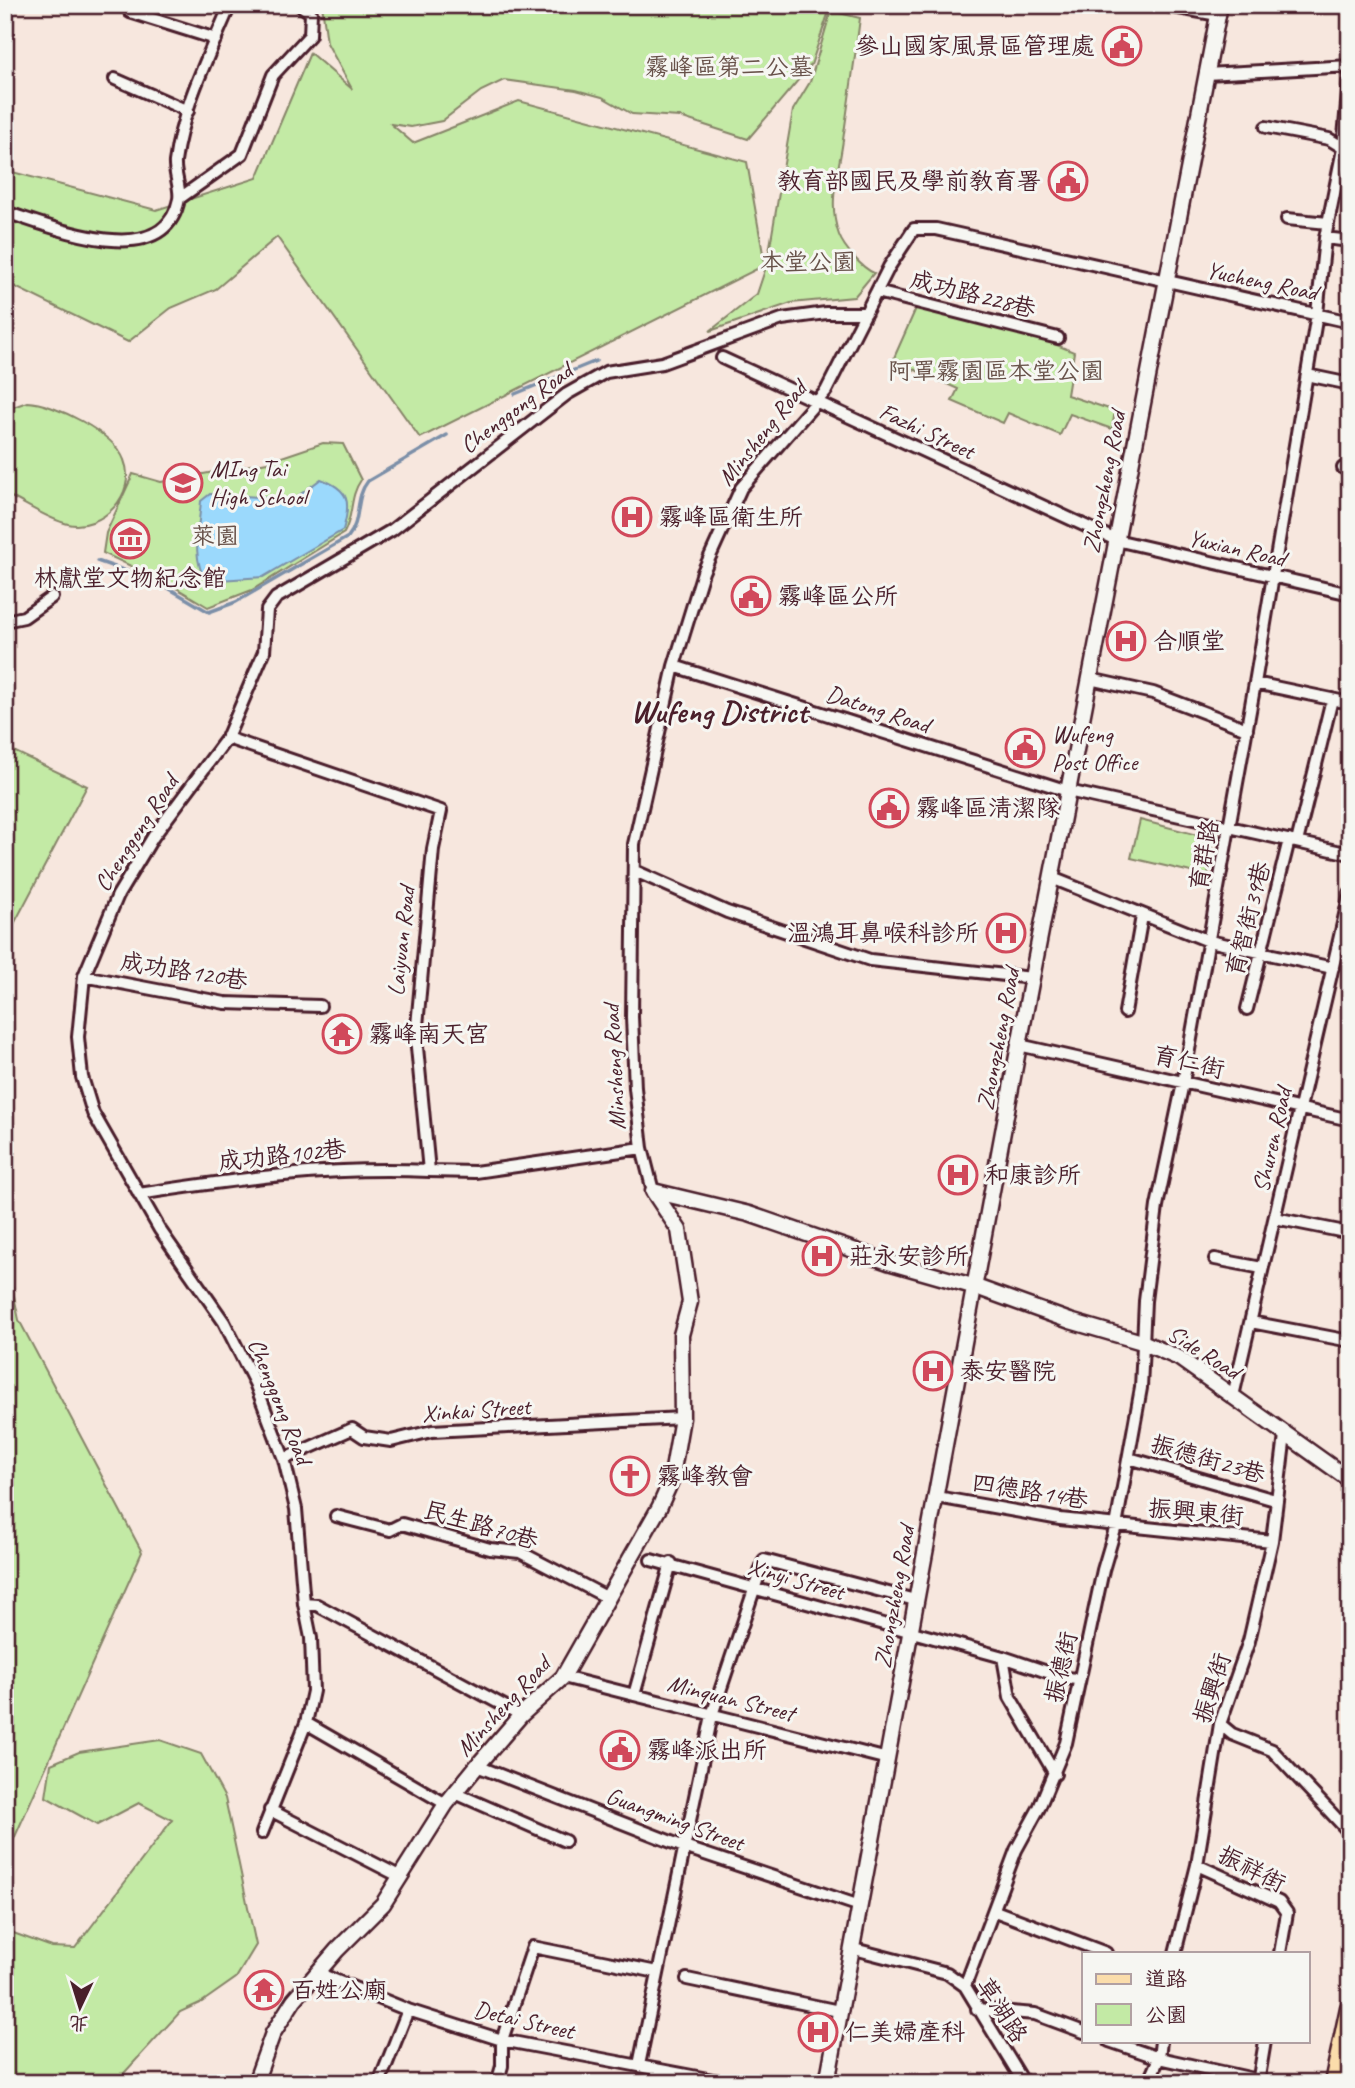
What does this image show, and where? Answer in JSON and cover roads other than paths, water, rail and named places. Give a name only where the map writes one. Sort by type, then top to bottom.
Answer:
[{"type":"main road","points":[[1334,2083],[1350,2008]]},
{"type":"street","points":[[180,198],[175,164],[188,111],[230,5]]},
{"type":"street","points":[[5,212],[89,237],[141,241],[153,237],[166,225],[180,198],[242,154],[273,75],[310,35],[312,13],[300,5]]},
{"type":"street","points":[[1162,5],[1219,10]]},
{"type":"street","name":"Zhongzheng Road","points":[[827,2083],[839,2011],[854,1949],[915,1600],[937,1497],[1019,1045],[1219,10]]},
{"type":"street","points":[[130,12],[216,39]]},
{"type":"street","points":[[1206,74],[1350,68]]},
{"type":"street","name":"育群路","points":[[1142,1342],[1157,1206],[1231,826],[1317,314],[1325,238],[1346,150],[1350,68]]},
{"type":"street","points":[[115,79],[188,111]]},
{"type":"street","points":[[1266,127],[1329,139],[1346,150]]},
{"type":"street","points":[[1287,219],[1328,223]]},
{"type":"street","name":"Minsheng Road","points":[[255,2083],[273,2033],[294,2000],[383,1904],[451,1799],[477,1766],[521,1715],[563,1677],[659,1508],[671,1481],[682,1418],[681,1335],[690,1302],[679,1230],[653,1192],[642,1148],[632,1017],[634,844],[674,666],[703,572],[741,488],[818,401],[840,368],[877,292],[914,229],[936,229],[1166,281]]},
{"type":"street","points":[[1325,238],[1350,241]]},
{"type":"street","name":"Yucheng Road","points":[[1166,281],[1350,322]]},
{"type":"street","name":"成功路228巷","points":[[877,292],[1058,338]]},
{"type":"street","name":"Chenggong Road","points":[[262,1833],[306,1723],[313,1691],[311,1638],[304,1604],[296,1509],[284,1459],[255,1384],[224,1322],[160,1230],[93,1114],[82,1077],[78,1037],[84,976],[131,870],[227,738],[264,652],[267,610],[276,598],[392,530],[576,387],[606,372],[662,363],[782,319],[826,313],[866,313]]},
{"type":"street","name":"Fazhi Street","points":[[722,358],[1116,540]]},
{"type":"street","points":[[1307,375],[1350,384]]},
{"type":"street","name":"Yuxian Road","points":[[1116,540],[1272,579],[1350,594]]},
{"type":"street","points":[[5,621],[24,617],[52,597]]},
{"type":"street","name":"Datong Road","points":[[674,666],[1068,791],[1350,854]]},
{"type":"street","points":[[1090,679],[1153,693],[1247,729]]},
{"type":"street","points":[[1255,683],[1350,703]]},
{"type":"street","name":"育智街39巷","points":[[1247,1009],[1332,699]]},
{"type":"street","name":"Laiyuan Road","points":[[227,738],[441,811],[433,849],[416,1037],[429,1171]]},
{"type":"street","points":[[635,871],[727,912],[870,960],[1032,978]]},
{"type":"street","points":[[1052,878],[1209,941],[1333,968]]},
{"type":"street","name":"Shuren Road","points":[[1233,1396],[1350,893]]},
{"type":"street","points":[[1125,1012],[1142,916]]},
{"type":"street","name":"成功路120巷","points":[[84,976],[225,1003],[320,1006]]},
{"type":"street","name":"育仁街","points":[[1019,1045],[1350,1120]]},
{"type":"street","points":[[429,1171],[475,1172],[642,1148]]},
{"type":"street","name":"成功路102巷","points":[[139,1194],[230,1180],[362,1168],[429,1171]]},
{"type":"street","points":[[653,1192],[749,1214],[887,1259],[888,1262],[976,1287]]},
{"type":"street","points":[[1275,1218],[1350,1233]]},
{"type":"street","points":[[1215,1259],[1262,1268]]},
{"type":"street","name":"Side Road","points":[[976,1287],[1070,1321],[1142,1342],[1179,1358],[1350,1480]]},
{"type":"street","points":[[1251,1322],[1350,1341]]},
{"type":"street","name":"振德街","points":[[965,1986],[1016,1850],[1055,1774],[1066,1744],[1078,1679],[1116,1526],[1129,1458],[1141,1388],[1142,1342]]},
{"type":"street","name":"Xinkai Street","points":[[284,1459],[352,1429],[364,1437],[391,1441],[432,1431],[682,1418]]},
{"type":"street","name":"振興街","points":[[1175,1952],[1197,1865],[1220,1724],[1249,1641],[1272,1541],[1285,1434]]},
{"type":"street","name":"振德街23巷","points":[[1129,1458],[1275,1500]]},
{"type":"street","name":"四德路14巷","points":[[937,1497],[1020,1513],[1116,1526]]},
{"type":"street","name":"民生路70巷","points":[[336,1516],[390,1530],[402,1524],[490,1549],[520,1552],[608,1598]]},
{"type":"street","name":"振興東街","points":[[1116,1526],[1272,1541]]},
{"type":"street","name":"Xinyi Street","points":[[651,1560],[671,1563],[752,1589],[1003,1657],[1065,1678],[1078,1679]]},
{"type":"street","points":[[639,2065],[712,1715],[752,1589],[764,1560],[915,1600]]},
{"type":"street","points":[[634,1695],[671,1563]]},
{"type":"street","points":[[304,1604],[317,1605],[521,1715]]},
{"type":"street","points":[[1003,1657],[1010,1697],[1055,1774]]},
{"type":"street","name":"Minquan Street","points":[[563,1677],[888,1759]]},
{"type":"street","points":[[306,1723],[451,1799],[565,1841]]},
{"type":"street","points":[[1220,1724],[1233,1734],[1272,1750],[1350,1833]]},
{"type":"street","name":"Guangming Street","points":[[477,1766],[684,1847],[860,1906]]},
{"type":"street","points":[[270,1810],[399,1877]]},
{"type":"street","name":"振祥街","points":[[1197,1865],[1279,1902],[1287,1913],[1280,1952]]},
{"type":"street","points":[[995,1911],[1103,1952]]},
{"type":"street","points":[[497,2083],[502,2066],[502,2040],[533,1947],[657,1972]]},
{"type":"street","name":"草湖路","points":[[854,1949],[947,1973],[965,1986],[977,2010],[1024,2083]]},
{"type":"street","name":"Detai Street","points":[[317,1973],[408,2010],[502,2040],[729,2083]]},
{"type":"street","points":[[687,1979],[839,2011]]},
{"type":"street","points":[[379,2083],[408,2010]]},
{"type":"street","points":[[977,2010],[1035,2014],[1082,2031]]},
{"type":"street","points":[[1113,2042],[1159,2059],[1258,2081],[1265,2042]]},
{"type":"street","points":[[1148,2083],[1159,2059],[1161,2042]]},
{"type":"water","points":[[321,479],[338,488],[346,498],[347,512],[343,530],[263,577],[206,581],[201,572],[197,552],[201,501],[210,494],[294,499]]},
{"type":"waterway","points":[[515,394],[596,361]]},
{"type":"waterway","points":[[97,561],[158,582],[209,612],[236,602],[348,537],[355,524],[361,495],[368,481],[447,435]]},
{"type":"place","name":"參山國家風景區管理處","points":[[1122,46]]},
{"type":"place","name":"教育部國民及學前教育署","points":[[1068,181]]},
{"type":"place","name":"MIng Tai High School","points":[[183,483]]},
{"type":"place","name":"霧峰區衛生所","points":[[632,517]]},
{"type":"place","name":"林獻堂文物紀念館","points":[[130,539]]},
{"type":"place","name":"霧峰區公所","points":[[751,596]]},
{"type":"place","name":"合順堂","points":[[1126,641]]},
{"type":"place","name":"Wufeng Post Office","points":[[1025,748]]},
{"type":"place","name":"霧峰區清潔隊","points":[[889,808]]},
{"type":"place","name":"溫鴻耳鼻喉科診所","points":[[1006,933]]},
{"type":"place","name":"霧峰南天宮","points":[[342,1034]]},
{"type":"place","name":"和康診所","points":[[958,1175]]},
{"type":"place","name":"莊永安診所","points":[[822,1256]]},
{"type":"place","name":"泰安醫院","points":[[933,1371]]},
{"type":"place","name":"霧峰教會","points":[[630,1476]]},
{"type":"place","name":"霧峰派出所","points":[[620,1750]]},
{"type":"place","name":"百姓公廟","points":[[264,1990]]},
{"type":"place","name":"仁美婦產科","points":[[818,2032]]},
{"type":"district","name":"Wufeng District","points":[[719,711]]},
{"type":"park label","name":"霧峰區第二公墓","points":[[729,67]]},
{"type":"park label","name":"本堂公園","points":[[808,262]]},
{"type":"park label","name":"阿罩霧園區本堂公園","points":[[996,371]]},
{"type":"park label","name":"萊園","points":[[215,536]]}]
